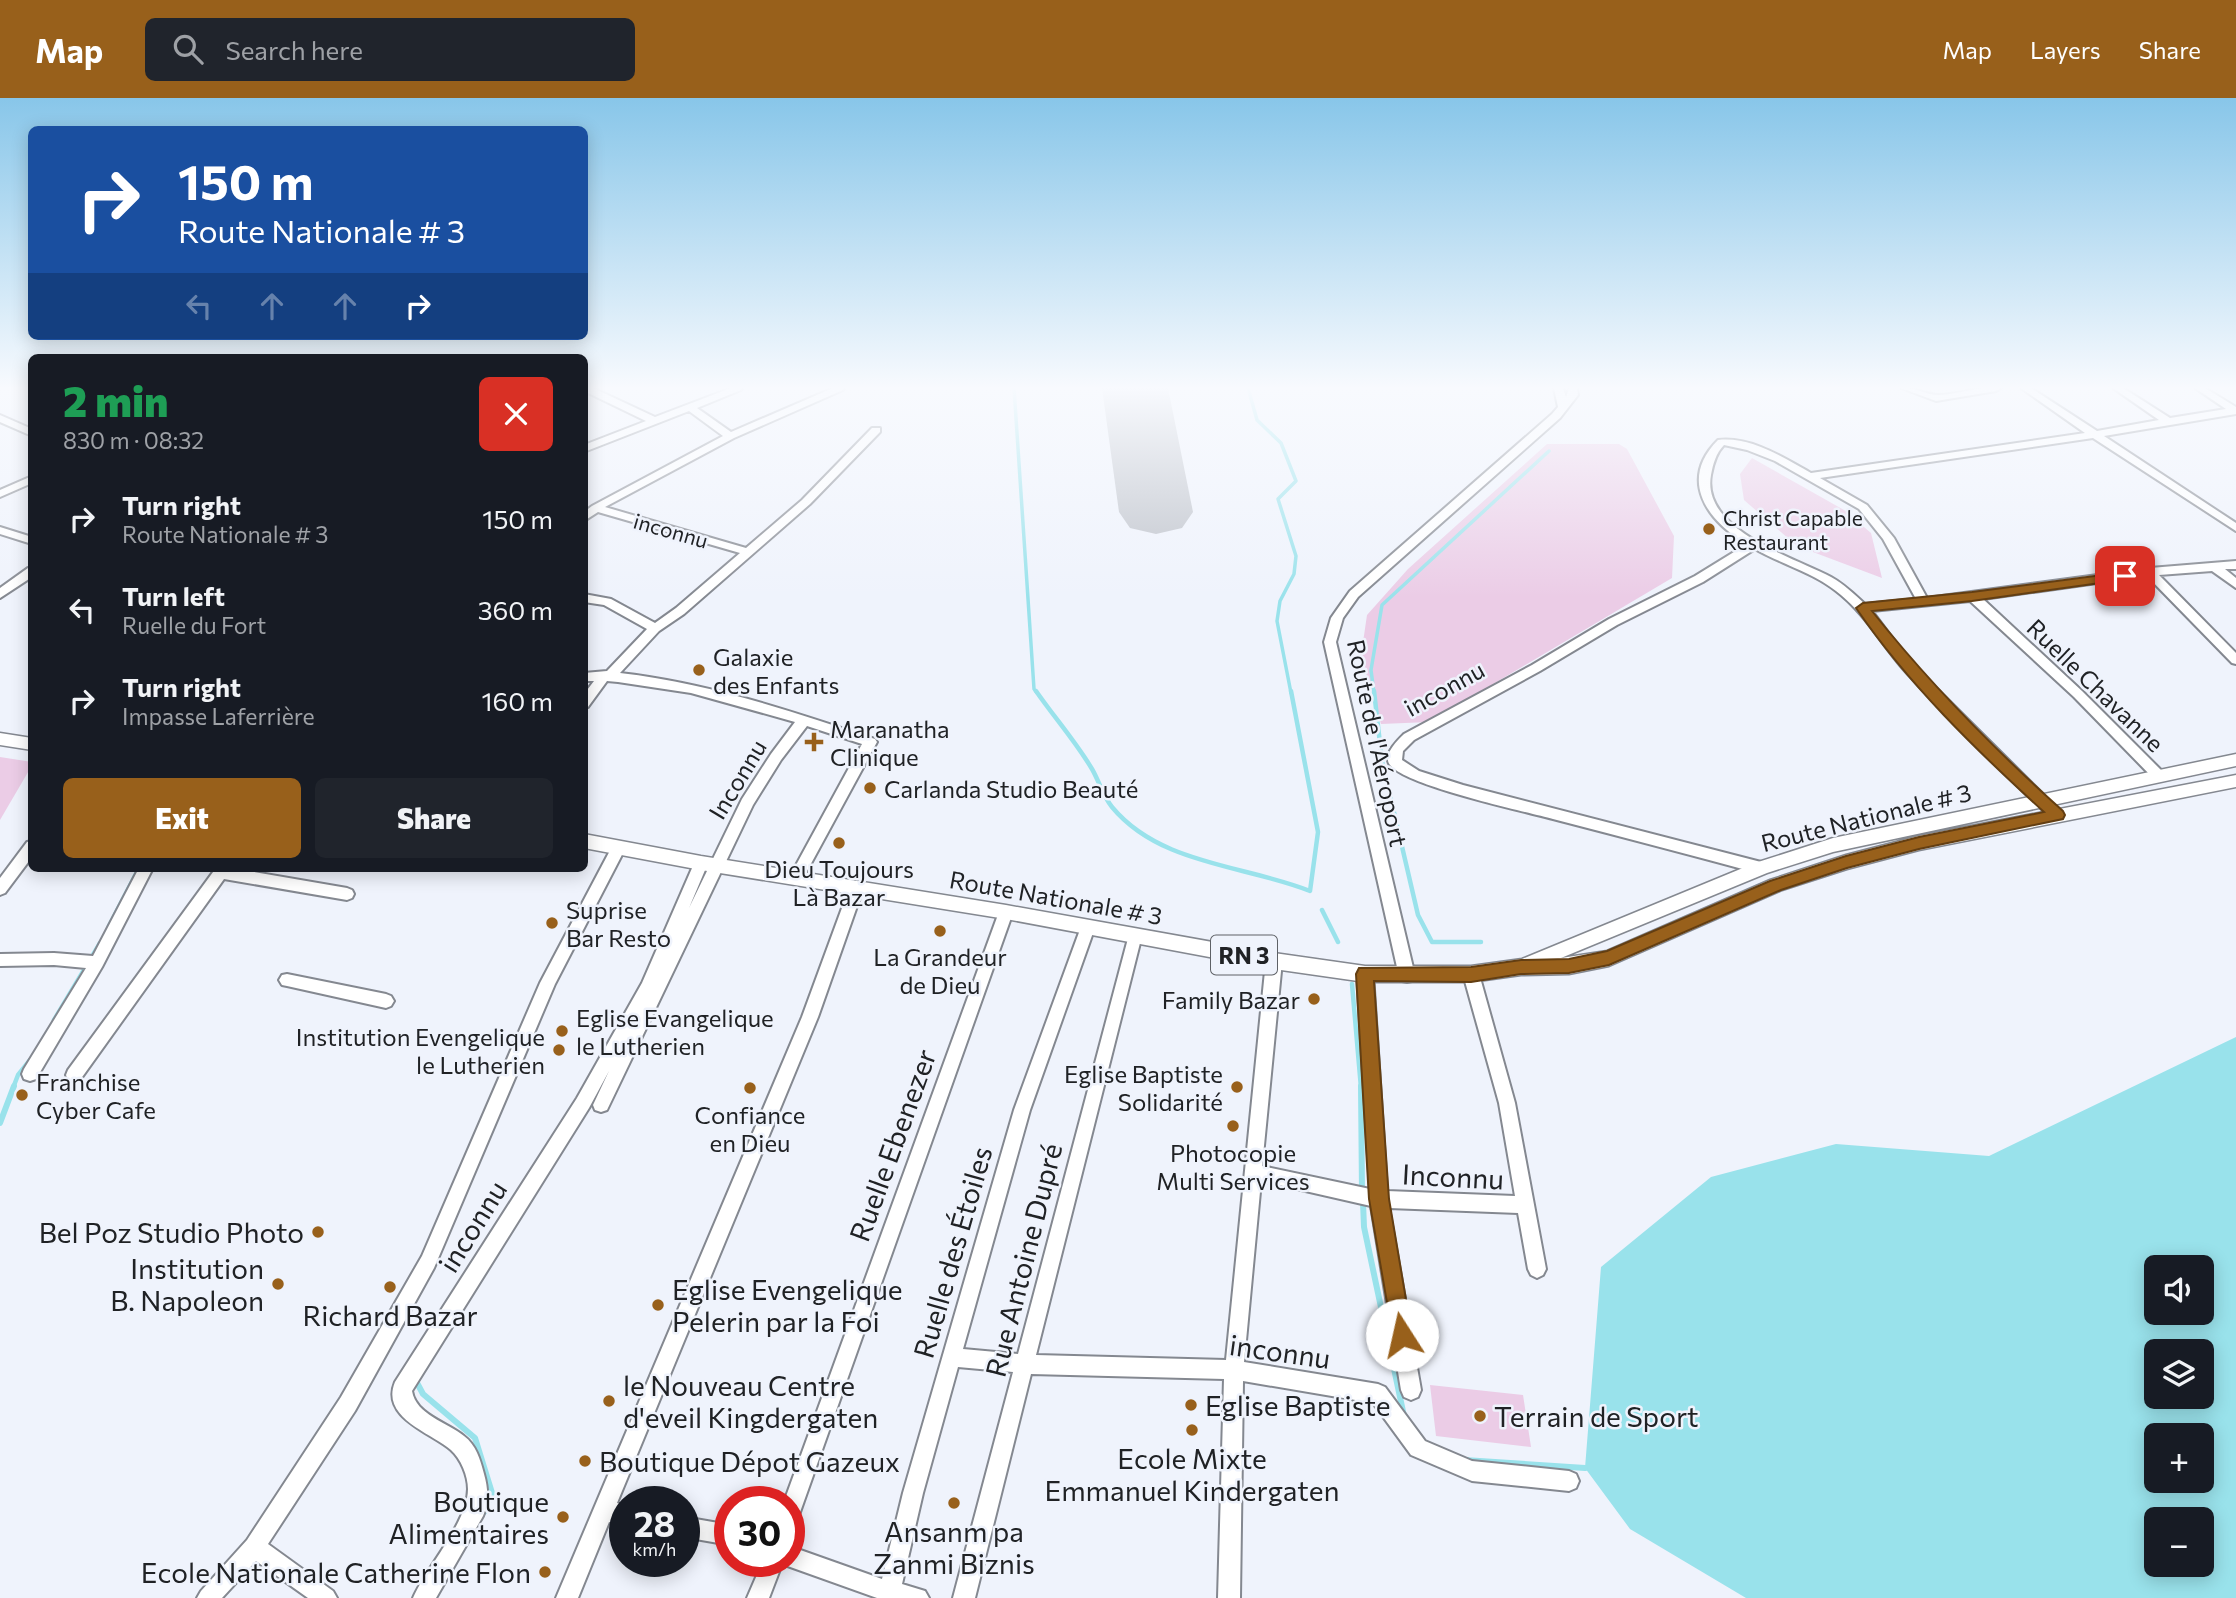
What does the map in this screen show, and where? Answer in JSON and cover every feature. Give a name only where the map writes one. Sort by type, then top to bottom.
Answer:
[{"type":"main road","points":[[0,739],[28,743]]},
{"type":"main road","name":"Route Nationale # 3","points":[[1521,967],[1761,867],[1833,845],[2236,760]]},
{"type":"main road","name":"Route Nationale # 3","points":[[588,842],[1135,934],[1274,961],[1365,974],[1471,974],[1521,967],[1569,966],[1609,958],[1776,885],[1846,862],[1919,843],[2236,781]]},
{"type":"street","name":"inconnu","points":[[589,512],[689,458]]},
{"type":"street","name":"inconnu","points":[[608,675],[655,628],[680,611],[806,502],[849,458]]},
{"type":"street","name":"Route de l'Aéroport","points":[[1407,976],[1330,642],[1337,618],[1354,594],[1508,458]]},
{"type":"street","points":[[1710,458],[1706,466],[1706,501],[1723,523],[1754,545],[1827,579],[1863,608],[1905,662],[1946,707],[1995,758],[2057,815]]},
{"type":"street","points":[[1773,458],[1813,476],[1863,508],[1888,538],[1922,600]]},
{"type":"street","points":[[1813,476],[1938,458]]},
{"type":"street","points":[[2131,458],[2236,528]]},
{"type":"street","points":[[0,494],[28,481]]},
{"type":"street","name":"inconnu","points":[[589,512],[747,552]]},
{"type":"street","points":[[13,534],[28,528]]},
{"type":"street","points":[[0,530],[28,540]]},
{"type":"street","name":"inconnu","points":[[1754,545],[1699,579],[1613,622],[1536,668],[1409,737],[1397,748],[1394,755],[1395,762],[1414,774],[1461,790],[1761,867]]},
{"type":"street","points":[[1863,608],[1972,597],[2150,572],[2236,565]]},
{"type":"street","points":[[2213,566],[2236,584]]},
{"type":"street","points":[[2150,572],[2236,660]]},
{"type":"street","points":[[0,594],[28,574]]},
{"type":"street","name":"Ruelle Chavanne","points":[[1972,597],[2078,694],[2159,776]]},
{"type":"street","points":[[588,599],[607,602],[655,628]]},
{"type":"street","points":[[588,677],[608,675],[708,692],[870,742],[796,878]]},
{"type":"street","points":[[588,699],[608,675]]},
{"type":"street","name":"Inconnu","points":[[709,864],[776,757],[804,720]]},
{"type":"street","name":"inconnu","points":[[208,1598],[254,1547],[348,1404],[428,1262],[548,983],[619,847]]},
{"type":"street","points":[[0,889],[28,851]]},
{"type":"street","name":"inconnu","points":[[424,1598],[476,1509],[478,1486],[469,1456],[458,1443],[416,1416],[404,1401],[402,1389],[583,1103],[648,986],[709,864]]},
{"type":"street","points":[[601,1105],[709,864]]},
{"type":"street","points":[[30,1074],[97,963],[144,872]]},
{"type":"street","points":[[74,1075],[221,872]]},
{"type":"street","points":[[227,872],[347,894]]},
{"type":"street","points":[[567,1598],[810,1017],[856,888]]},
{"type":"street","name":"Ruelle Ebenezer","points":[[799,1486],[1006,912]]},
{"type":"street","name":"Ruelle des Étoiles","points":[[889,1595],[913,1493],[1022,1110],[1088,928]]},
{"type":"street","name":"Rue Antoine Dupré","points":[[964,1598],[1135,934]]},
{"type":"street","points":[[0,960],[54,959],[97,963]]},
{"type":"street","points":[[1229,1598],[1234,1370],[1274,961]]},
{"type":"street","points":[[1365,974],[1379,1199],[1411,1390]]},
{"type":"street","name":"inconnu","points":[[1471,974],[1507,1103],[1537,1269]]},
{"type":"street","points":[[287,980],[386,1000]]},
{"type":"street","name":"inconnu","points":[[1255,1172],[1359,1192],[1379,1199]]},
{"type":"street","name":"Inconnu","points":[[1379,1199],[1525,1205]]},
{"type":"street","name":"inconnu","points":[[951,1357],[1026,1364],[1234,1370],[1378,1394],[1418,1448],[1472,1471],[1569,1481]]},
{"type":"street","points":[[603,1510],[609,1511]]},
{"type":"street","points":[[254,1547],[326,1598]]},
{"type":"street","points":[[805,1562],[889,1595],[918,1598]]},
{"type":"street","points":[[758,1598],[767,1577]]},
{"type":"shaded area","points":[[1531,458],[1632,458],[1674,536],[1672,578],[1429,722],[1381,724],[1361,656],[1367,615],[1408,569]]},
{"type":"shaded area","points":[[1752,458],[1844,510],[1871,533],[1882,578],[1797,546],[1744,500],[1740,474]]},
{"type":"shaded area","points":[[0,757],[28,761],[28,772],[0,820]]},
{"type":"shaded area","name":"Terrain de Sport","points":[[1430,1385],[1523,1395],[1531,1447],[1436,1436]]},
{"type":"water","points":[[2236,1037],[2236,1598],[1746,1598],[1630,1529],[1585,1468],[1601,1267],[1711,1177],[1836,1144],[1989,1156]]},
{"type":"waterway","points":[[1019,458],[1034,689],[1037,693]]},
{"type":"waterway","points":[[1287,458],[1296,481],[1278,499],[1296,556],[1294,574],[1280,601],[1277,621],[1291,693]]},
{"type":"waterway","points":[[1374,693],[1371,670],[1382,605],[1541,458]]},
{"type":"waterway","points":[[1036,691],[1086,759],[1109,803],[1132,826],[1154,841],[1179,852],[1310,891],[1318,832],[1291,691]]},
{"type":"waterway","points":[[1374,691],[1382,761],[1418,915],[1432,942],[1481,942]]},
{"type":"waterway","points":[[109,926],[137,872]]},
{"type":"waterway","points":[[1322,910],[1338,942]]},
{"type":"waterway","points":[[54,1020],[100,943]]},
{"type":"waterway","points":[[1352,984],[1361,1088]]},
{"type":"waterway","points":[[13,1088],[18,1075],[30,1060]]},
{"type":"waterway","points":[[0,1123],[14,1086]]},
{"type":"waterway","points":[[1361,1086],[1362,1193]]},
{"type":"waterway","points":[[1363,1202],[1364,1227],[1404,1416]]},
{"type":"waterway","points":[[416,1381],[423,1394],[475,1438],[492,1493],[484,1512]]},
{"type":"waterway","points":[[1464,1460],[1585,1468]]},
{"type":"runway","points":[[1147,458],[1156,512]]},
{"type":"place","name":"Christ Capable Restaurant","points":[[1709,529]]},
{"type":"place","name":"Galaxie des Enfants","points":[[699,670]]},
{"type":"place","name":"Maranatha Clinique","points":[[814,742]]},
{"type":"place","name":"Carlanda Studio Beauté","points":[[870,788]]},
{"type":"place","name":"Dieu Toujours Là Bazar","points":[[839,843]]},
{"type":"place","name":"Suprise Bar Resto","points":[[552,923]]},
{"type":"place","name":"La Grandeur de Dieu","points":[[940,931]]},
{"type":"place","name":"Family Bazar","points":[[1314,999]]},
{"type":"place","name":"Eglise Evangelique le Lutherien","points":[[562,1031]]},
{"type":"place","name":"Institution Evengelique le Lutherien","points":[[559,1050]]},
{"type":"place","name":"Eglise Baptiste Solidarité","points":[[1237,1087]]},
{"type":"place","name":"Confiance en Dieu","points":[[750,1088]]},
{"type":"place","name":"Franchise Cyber Cafe","points":[[22,1095]]},
{"type":"place","name":"Photocopie Multi Services","points":[[1233,1126]]},
{"type":"place","name":"Bel Poz Studio Photo","points":[[318,1232]]},
{"type":"place","name":"Institution B. Napoleon","points":[[278,1284]]},
{"type":"place","name":"Richard Bazar","points":[[390,1287]]},
{"type":"place","name":"Eglise Evengelique Pelerin par la Foi","points":[[658,1305]]},
{"type":"place","name":"le Nouveau Centre d'eveil Kingdergaten","points":[[609,1401]]},
{"type":"place","name":"Eglise Baptiste","points":[[1191,1405]]},
{"type":"place","name":"Terrain de Sport","points":[[1480,1416]]},
{"type":"place","name":"Ecole Mixte Emmanuel Kindergaten","points":[[1192,1430]]},
{"type":"place","name":"Boutique Dépot Gazeux","points":[[585,1461]]},
{"type":"place","name":"Ansanm pa Zanmi Biznis","points":[[954,1503]]},
{"type":"place","name":"Boutique Alimentaires","points":[[563,1517]]},
{"type":"place","name":"Ecole Nationale Catherine Flon","points":[[545,1572]]},
{"type":"route","points":[[1402,1335],[1379,1199],[1365,974],[1471,974],[1521,967],[1569,966],[1609,958],[1776,885],[1846,862],[1919,843],[2057,815],[1995,758],[1946,707],[1905,662],[1863,608],[1972,597],[2125,576]]}]
